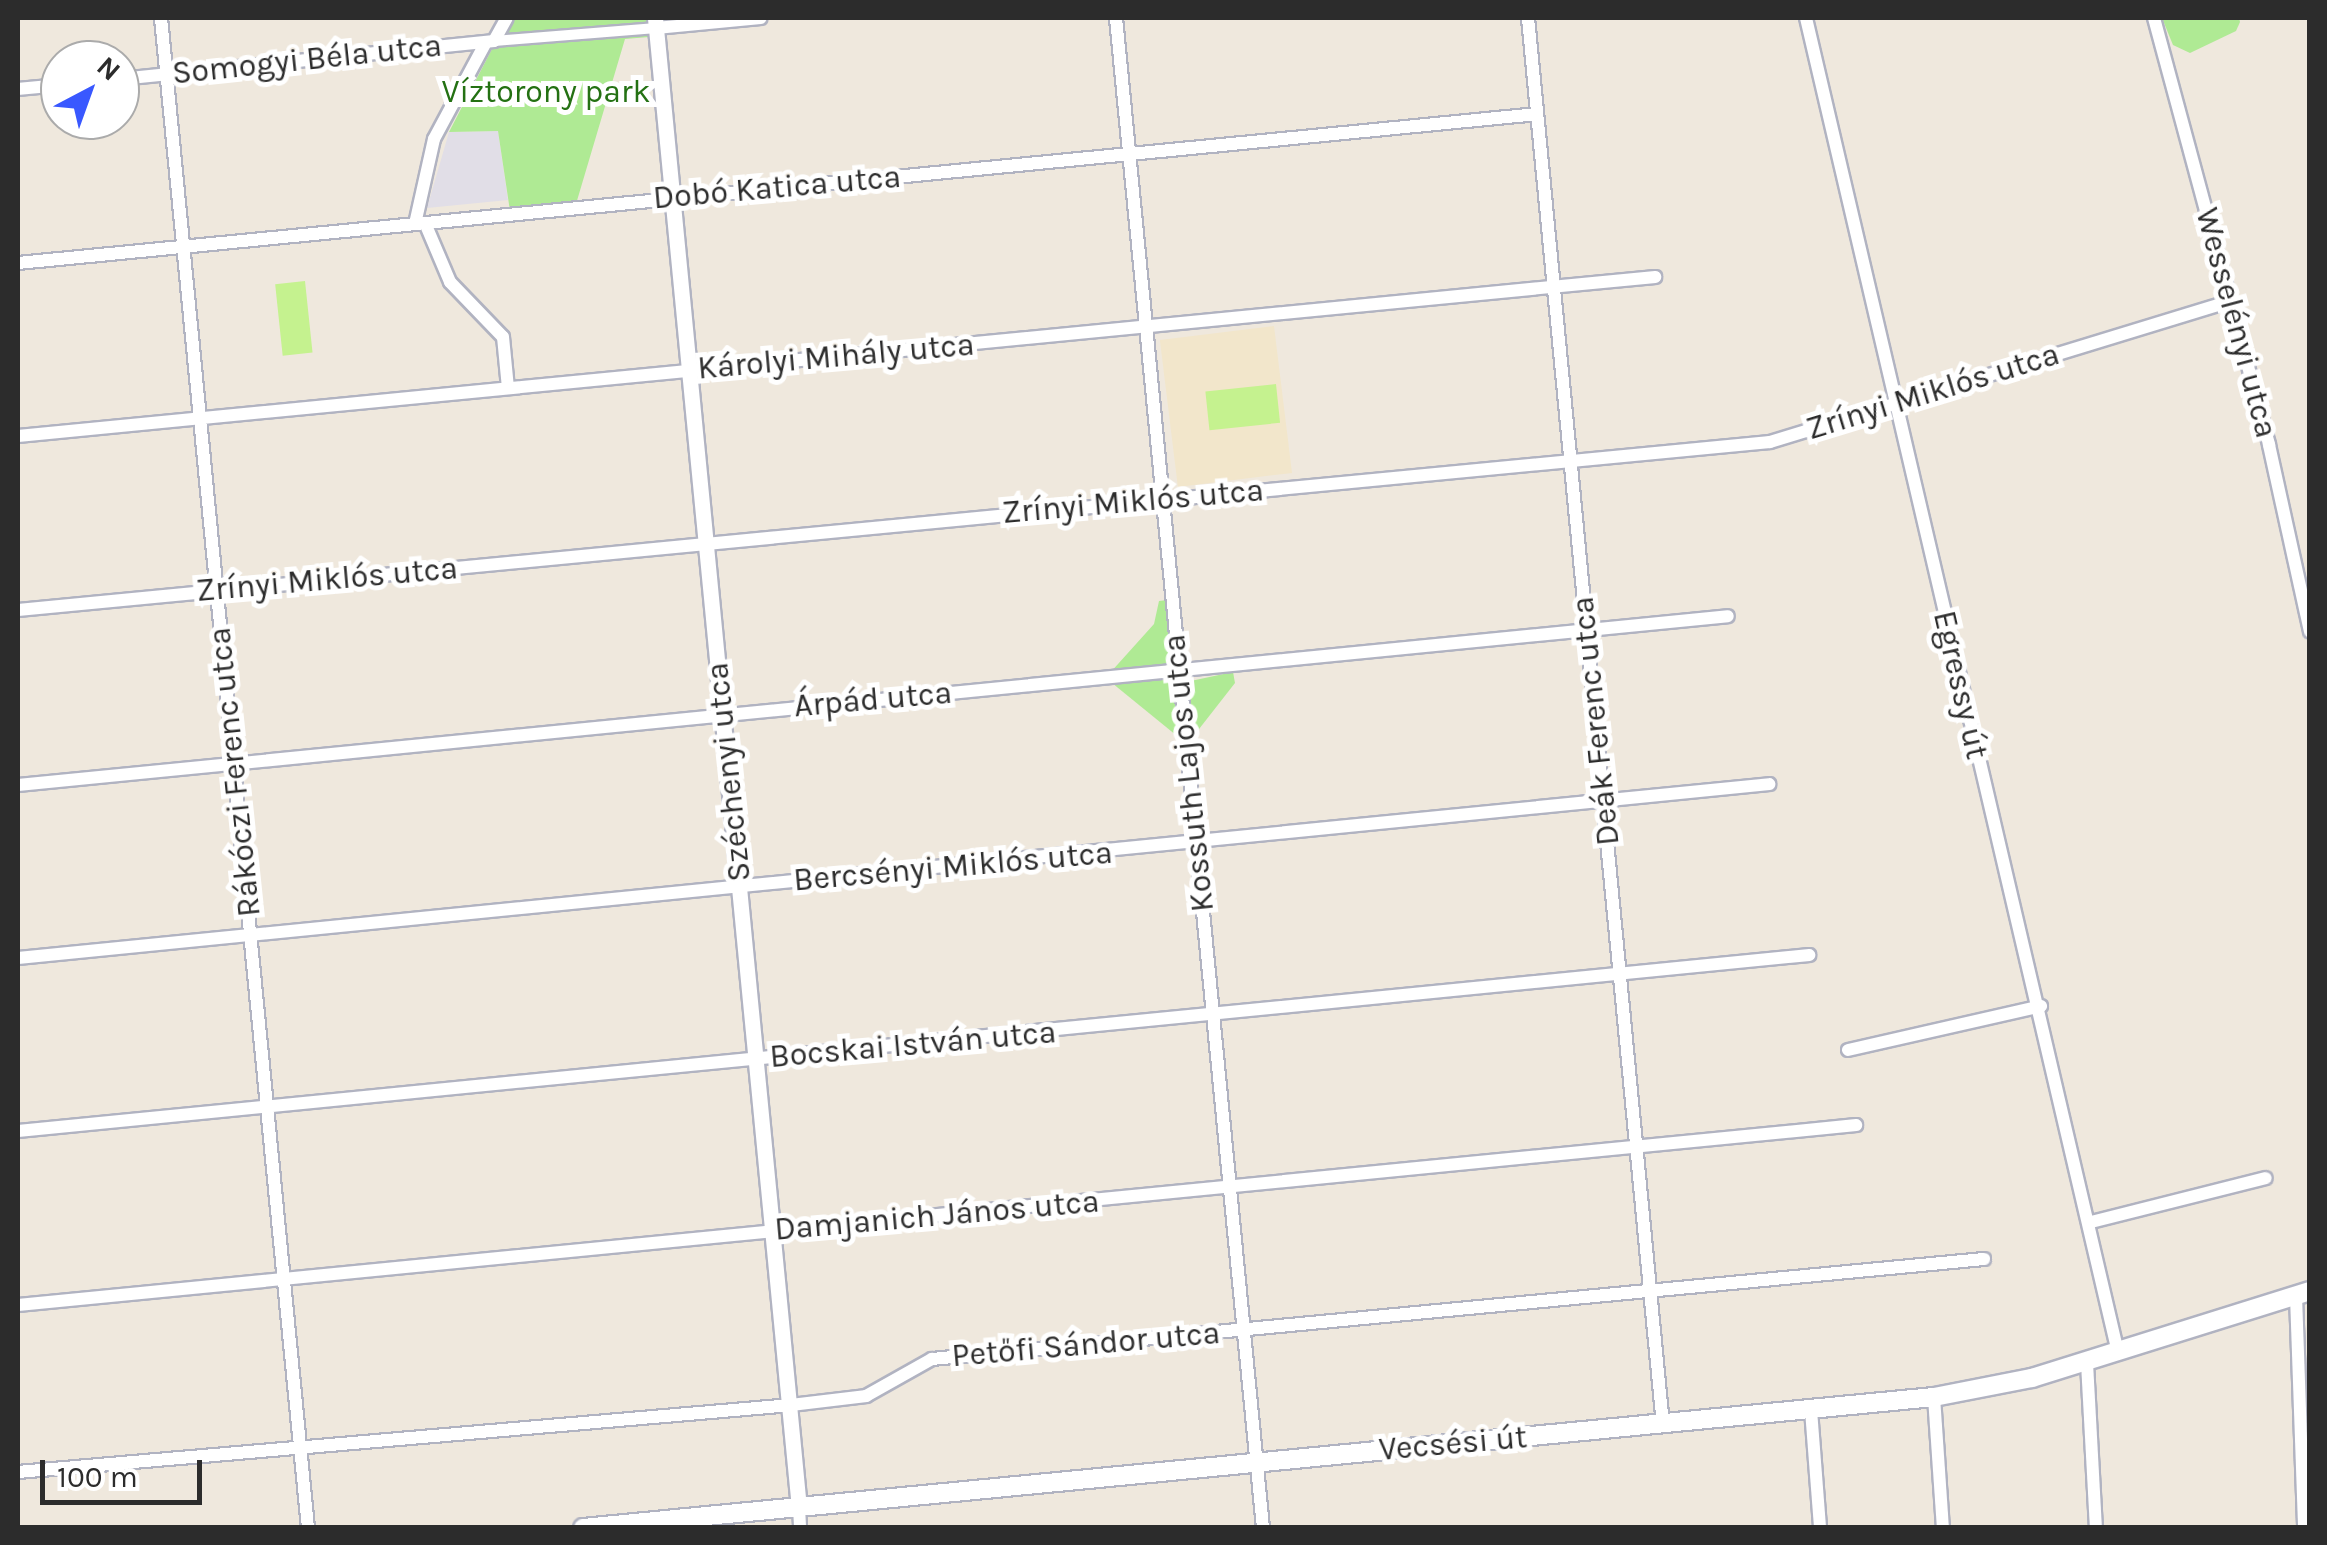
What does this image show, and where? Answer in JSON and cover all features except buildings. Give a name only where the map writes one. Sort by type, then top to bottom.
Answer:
[{"type":"main road","name":"Vecsési út","points":[[583,1528],[1934,1397],[2087,1362],[2302,1294]]},
{"type":"street","name":"Rákóczi Ferenc utca","points":[[161,18],[308,1528]]},
{"type":"street","points":[[507,18],[434,140],[420,223],[450,282],[503,337],[508,388]]},
{"type":"street","name":"Somogyi Béla utca","points":[[140,77],[655,22],[760,18]]},
{"type":"street","name":"Kossuth Lajos utca","points":[[1116,18],[1263,1528]]},
{"type":"street","name":"Deák Ferenc utca","points":[[1528,18],[1663,1424]]},
{"type":"street","name":"Egressy út","points":[[1806,18],[1963,704],[2040,1006],[2118,1352]]},
{"type":"street","name":"Wesselényi utca","points":[[2154,18],[2230,301],[2310,632]]},
{"type":"street","name":"Széchenyi utca","points":[[655,22],[800,1528]]},
{"type":"street","name":"Dobó Katica utca","points":[[18,263],[1537,114]]},
{"type":"street","name":"Károlyi Mihály utca","points":[[18,436],[1655,277]]},
{"type":"street","name":"Zrínyi Miklós utca","points":[[18,610],[1770,442],[2230,301]]},
{"type":"street","name":"Árpád utca","points":[[18,785],[1728,616]]},
{"type":"street","name":"Bercsényi Miklós utca","points":[[18,958],[1604,804],[1769,784]]},
{"type":"street","name":"Bocskai István utca","points":[[18,1131],[757,1058],[1213,1018],[1809,955]]},
{"type":"street","points":[[1848,1050],[2040,1006]]},
{"type":"street","name":"Damjanich János utca","points":[[18,1304],[1856,1125]]},
{"type":"street","points":[[2091,1222],[2266,1178]]},
{"type":"street","name":"Petőfi Sándor utca","points":[[18,1472],[302,1452],[791,1405],[866,1396],[932,1359],[1984,1258]]},
{"type":"street","points":[[2302,1294],[2304,1528]]},
{"type":"street","points":[[2087,1362],[2096,1528]]},
{"type":"street","points":[[1934,1397],[1943,1528]]},
{"type":"street","points":[[1811,1410],[1820,1528]]},
{"type":"shaded area","points":[[498,131],[508,200],[427,208],[449,132]]},
{"type":"shaded area","points":[[1274,326],[1292,473],[1178,487],[1160,340]]},
{"type":"green space","name":"Víztorony park","points":[[511,18],[648,18],[649,37],[625,39],[576,204],[510,211],[498,131],[449,132],[492,49],[503,47]]},
{"type":"green space","points":[[2162,18],[2239,18],[2240,22],[2236,31],[2190,53],[2173,45]]},
{"type":"green space","points":[[305,281],[313,353],[283,356],[275,284]]},
{"type":"green space","points":[[1276,384],[1280,423],[1209,430],[1205,391]]},
{"type":"green space","points":[[1167,600],[1173,659],[1167,666],[1109,674],[1154,624],[1159,601]]},
{"type":"green space","points":[[1233,672],[1235,683],[1192,738],[1186,682]]},
{"type":"green space","points":[[1169,676],[1175,681],[1182,740],[1112,683]]}]
